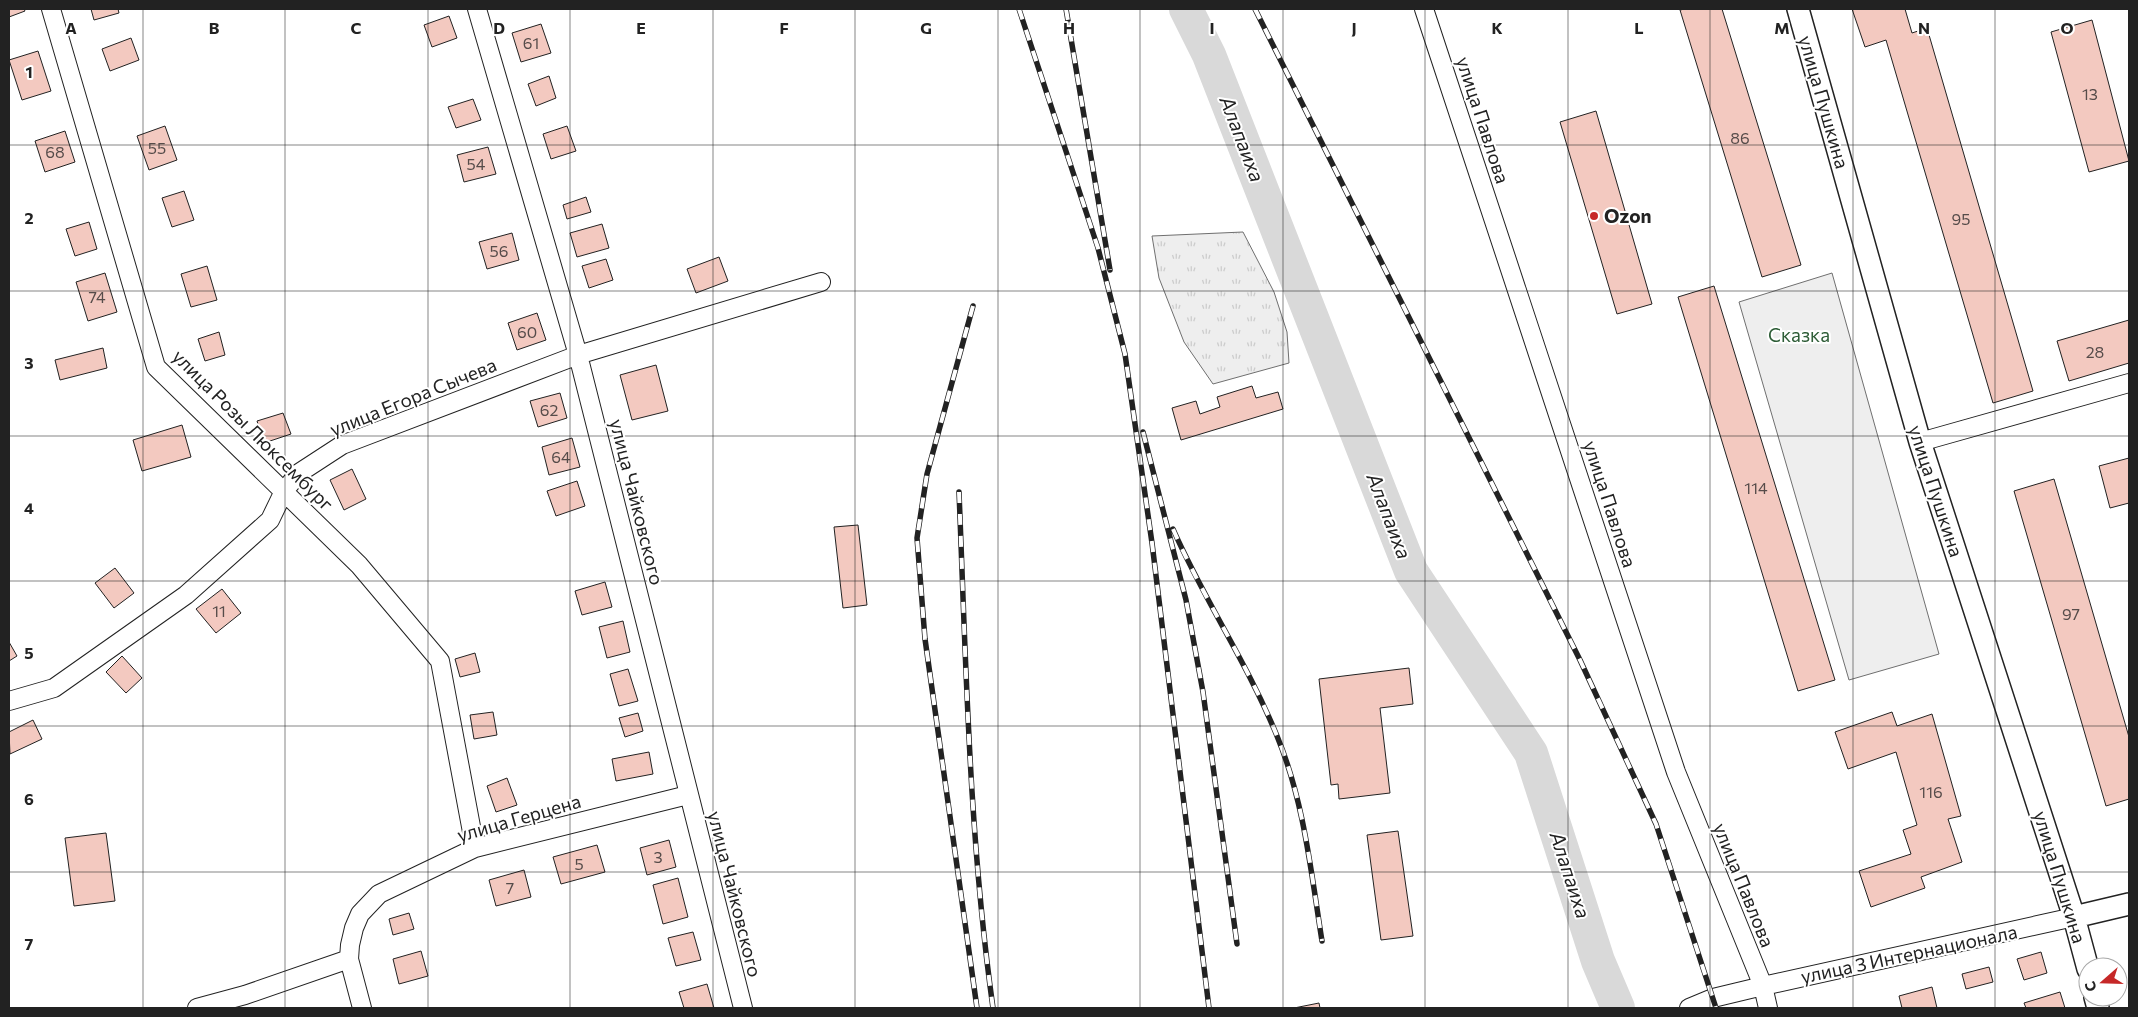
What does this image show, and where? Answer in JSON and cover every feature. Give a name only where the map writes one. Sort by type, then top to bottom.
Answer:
[{"type":"street","name":"улица Розы Люксембург","points":[[50,9],[156,367],[359,565],[440,662],[475,848]]},
{"type":"street","name":"улица Чайковского","points":[[477,9],[578,355],[742,1008]]},
{"type":"street","name":"улица Павлова","points":[[1424,9],[1676,772],[1763,986],[1768,1008]]},
{"type":"street","name":"улица Пушкина","points":[[1798,9],[1920,442],[2074,917],[2085,957]]},
{"type":"street","name":"улица Егора Сычева","points":[[9,701],[54,688],[186,595],[270,520],[284,491],[299,473],[342,445],[578,355],[821,282]]},
{"type":"street","points":[[1920,442],[2129,383]]},
{"type":"street","name":"улица Герцена","points":[[349,959],[354,928],[360,914],[379,894],[475,848],[688,795]]},
{"type":"street","name":"улица 3 Интернационала","points":[[1689,1008],[1713,998],[1763,986],[2129,904]]},
{"type":"street","points":[[197,1008],[245,995],[349,959],[362,1008]]},
{"type":"green space","points":[[1243,232],[1274,292],[1287,332],[1289,363],[1213,384],[1184,342],[1159,278],[1152,236]]},
{"type":"green space","name":"Сказка","points":[[1832,273],[1939,654],[1849,680],[1739,302]]},
{"type":"building","points":[[9,9],[24,9],[25,11],[9,17]]},
{"type":"building","points":[[91,9],[118,9],[119,13],[94,20]]},
{"type":"building","points":[[1722,9],[1801,265],[1762,277],[1680,10]]},
{"type":"building","points":[[1852,9],[1905,9],[1912,33],[1927,28],[2033,391],[1993,403],[1886,40],[1865,47]]},
{"type":"building","points":[[449,16],[457,38],[432,47],[424,25]]},
{"type":"building","points":[[2092,20],[2129,161],[2089,172],[2051,32]]},
{"type":"building","points":[[541,24],[551,53],[521,62],[512,33]]},
{"type":"building","points":[[131,38],[139,60],[110,71],[102,49]]},
{"type":"building","points":[[38,51],[51,91],[22,100],[9,60]]},
{"type":"building","points":[[549,76],[556,98],[536,106],[528,84]]},
{"type":"building","points":[[473,99],[481,120],[456,128],[448,107]]},
{"type":"building","points":[[1596,111],[1652,304],[1617,314],[1560,122]]},
{"type":"building","points":[[165,126],[177,160],[149,170],[137,136]]},
{"type":"building","points":[[567,126],[576,151],[551,159],[543,134]]},
{"type":"building","points":[[65,131],[75,162],[45,172],[35,141]]},
{"type":"building","points":[[488,147],[496,174],[464,182],[457,155]]},
{"type":"building","points":[[184,191],[194,220],[172,227],[162,198]]},
{"type":"building","points":[[586,197],[591,212],[567,219],[563,205]]},
{"type":"building","points":[[89,222],[97,249],[75,256],[66,229]]},
{"type":"building","points":[[602,224],[609,248],[577,257],[570,233]]},
{"type":"building","points":[[512,233],[519,260],[487,269],[479,242]]},
{"type":"building","points":[[719,257],[728,281],[696,293],[687,269]]},
{"type":"building","points":[[606,259],[613,280],[589,288],[582,266]]},
{"type":"building","points":[[207,266],[217,300],[191,307],[181,274]]},
{"type":"building","points":[[105,273],[117,312],[88,321],[76,282]]},
{"type":"building","points":[[1714,286],[1835,680],[1798,691],[1678,297]]},
{"type":"building","points":[[537,313],[546,340],[517,350],[508,323]]},
{"type":"building","points":[[2129,320],[2129,363],[2069,381],[2057,341]]},
{"type":"building","points":[[219,332],[225,355],[205,361],[198,339]]},
{"type":"building","points":[[103,348],[107,368],[60,380],[55,360]]},
{"type":"building","points":[[656,365],[668,411],[632,420],[620,375]]},
{"type":"building","points":[[1252,386],[1256,398],[1278,392],[1283,409],[1181,440],[1172,408],[1196,401],[1200,414],[1220,407],[1217,397]]},
{"type":"building","points":[[560,393],[567,418],[538,427],[530,401]]},
{"type":"building","points":[[283,413],[291,434],[264,443],[257,421]]},
{"type":"building","points":[[182,425],[191,457],[142,471],[133,440]]},
{"type":"building","points":[[572,438],[580,467],[549,475],[542,447]]},
{"type":"building","points":[[2129,458],[2129,503],[2110,508],[2099,466]]},
{"type":"building","points":[[352,469],[366,499],[344,510],[330,480]]},
{"type":"building","points":[[2054,479],[2129,737],[2129,799],[2106,806],[2014,491]]},
{"type":"building","points":[[577,481],[585,506],[556,516],[547,491]]},
{"type":"building","points":[[858,525],[867,605],[843,608],[834,527]]},
{"type":"building","points":[[115,568],[134,593],[114,608],[95,583]]},
{"type":"building","points":[[605,582],[612,607],[582,615],[575,591]]},
{"type":"building","points":[[222,589],[241,613],[216,633],[196,609]]},
{"type":"building","points":[[623,621],[630,652],[607,658],[599,627]]},
{"type":"building","points":[[9,642],[17,656],[9,661]]},
{"type":"building","points":[[475,653],[480,672],[460,677],[455,659]]},
{"type":"building","points":[[122,656],[142,678],[126,693],[106,672]]},
{"type":"building","points":[[1409,668],[1413,704],[1380,708],[1390,793],[1339,799],[1338,784],[1331,785],[1319,679]]},
{"type":"building","points":[[628,669],[638,701],[619,706],[610,674]]},
{"type":"building","points":[[493,712],[497,735],[474,739],[470,715]]},
{"type":"building","points":[[1892,712],[1897,726],[1932,714],[1961,816],[1948,819],[1962,862],[1921,877],[1925,888],[1871,907],[1859,871],[1911,854],[1903,830],[1917,825],[1896,752],[1848,769],[1835,732]]},
{"type":"building","points":[[638,713],[643,731],[625,737],[619,718]]},
{"type":"building","points":[[33,720],[42,739],[10,754],[9,732]]},
{"type":"building","points":[[649,752],[653,774],[616,781],[612,759]]},
{"type":"building","points":[[507,778],[517,805],[496,812],[487,786]]},
{"type":"building","points":[[1398,831],[1413,936],[1381,940],[1367,835]]},
{"type":"building","points":[[106,833],[115,901],[74,906],[65,838]]},
{"type":"building","points":[[669,840],[676,867],[647,875],[640,848]]},
{"type":"building","points":[[597,845],[605,872],[561,884],[553,857]]},
{"type":"building","points":[[524,870],[531,897],[496,906],[489,880]]},
{"type":"building","points":[[678,878],[688,917],[663,924],[653,885]]},
{"type":"building","points":[[409,913],[414,929],[393,935],[389,919]]},
{"type":"building","points":[[693,932],[701,960],[676,966],[668,938]]},
{"type":"building","points":[[421,951],[428,976],[399,984],[393,959]]},
{"type":"building","points":[[2041,952],[2047,973],[2024,980],[2017,959]]},
{"type":"building","points":[[1989,967],[1993,982],[1966,989],[1962,974]]},
{"type":"building","points":[[707,984],[714,1008],[684,1008],[679,992]]},
{"type":"building","points":[[1932,987],[1937,1008],[1902,1008],[1899,996]]},
{"type":"building","points":[[2060,992],[2065,1008],[2026,1008],[2024,1003]]},
{"type":"building","points":[[1319,1003],[1320,1008],[1294,1008]]},
{"type":"waterway","name":"Алапаиха","points":[[1186,9],[1209,55],[1411,571],[1531,753],[1598,961],[1618,1008]]},
{"type":"railway","points":[[1019,9],[1098,248],[1125,354],[1152,543],[1209,1008]]},
{"type":"railway","points":[[1066,9],[1110,270]]},
{"type":"railway","points":[[1255,9],[1580,660],[1656,824],[1716,1008]]},
{"type":"railway","points":[[973,306],[927,474],[917,538],[925,639],[977,1008]]},
{"type":"railway","points":[[1143,432],[1186,600],[1203,692],[1237,944]]},
{"type":"railway","points":[[959,492],[974,815],[985,944],[993,1008]]},
{"type":"railway","points":[[1173,529],[1198,581],[1253,683],[1277,736],[1294,786],[1306,837],[1322,941]]},
{"type":"place","name":"Ozon","points":[[1594,216]]}]
